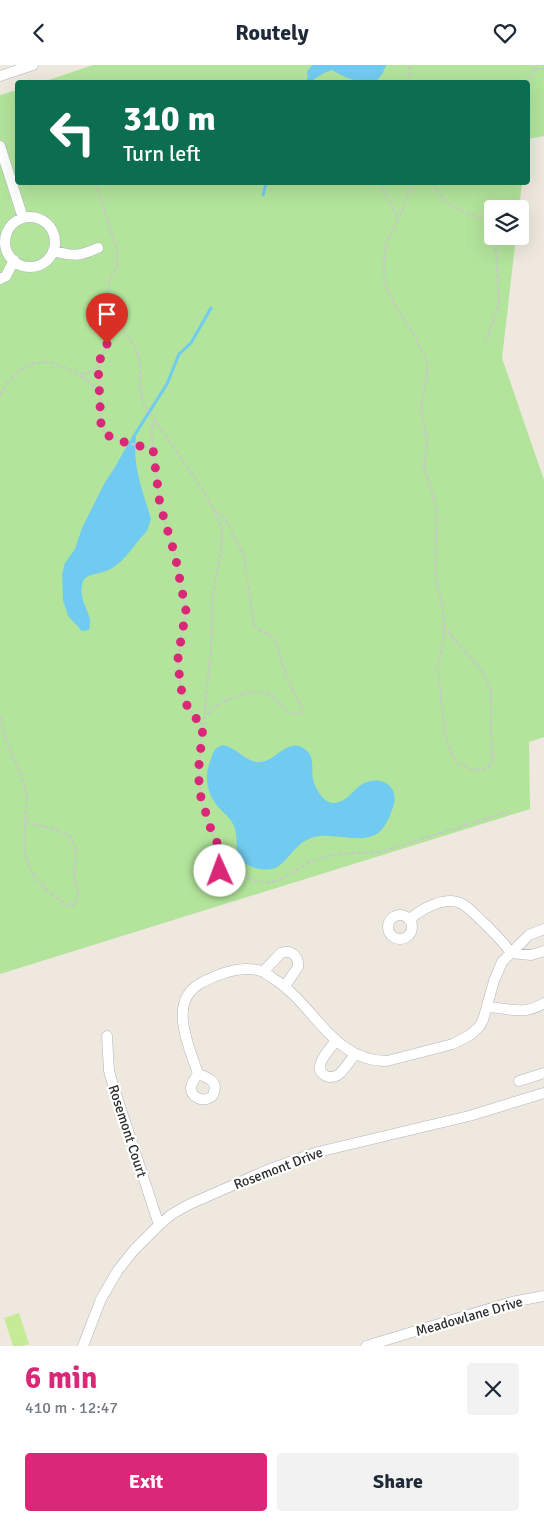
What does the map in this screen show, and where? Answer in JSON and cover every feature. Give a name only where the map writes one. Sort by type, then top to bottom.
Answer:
[{"type":"street","points":[[0,76],[33,65]]},
{"type":"street","points":[[0,146],[23,218]]},
{"type":"street","points":[[23,218],[38,218],[48,225],[54,235],[53,251],[46,261],[36,266],[24,266],[14,261],[9,255],[6,248],[6,237],[13,224],[23,218]]},
{"type":"street","points":[[53,251],[75,256],[98,248]]},
{"type":"street","points":[[0,279],[6,276],[14,261]]},
{"type":"street","points":[[409,920],[426,907],[447,901],[460,903],[501,939],[512,953],[531,955],[544,951]]},
{"type":"street","points":[[198,1074],[182,1017],[183,1005],[187,995],[200,983],[236,970],[253,969],[263,972],[284,985],[336,1041],[355,1054],[371,1060],[388,1061],[453,1044],[470,1035],[479,1027],[483,1020],[502,962],[529,935],[544,929]]},
{"type":"street","points":[[263,972],[281,953],[290,952],[294,954],[297,957],[298,967],[284,985]]},
{"type":"street","points":[[487,1007],[520,1011],[530,1010],[544,1003]]},
{"type":"street","name":"Rosemont Court","points":[[107,1035],[109,1071],[159,1225]]},
{"type":"street","points":[[336,1041],[321,1061],[321,1072],[326,1076],[335,1077],[339,1074],[355,1054]]},
{"type":"street","points":[[519,1081],[544,1073]]},
{"type":"street","name":"Rosemont Drive","points":[[83,1346],[101,1299],[109,1284],[134,1250],[172,1214],[270,1169],[318,1152],[469,1116],[544,1093]]},
{"type":"street","name":"Meadowlane Drive","points":[[366,1346],[512,1302],[544,1296]]},
{"type":"path","points":[[409,80],[410,65]]},
{"type":"path","points":[[528,80],[536,65]]},
{"type":"path","points":[[533,71],[544,68]]},
{"type":"path","points":[[96,185],[117,250],[117,267],[109,281],[108,288],[114,315],[118,324],[135,346],[140,361],[141,396],[145,405],[200,486],[220,523],[221,551],[212,600],[211,650],[199,765],[199,783],[200,794],[213,836],[221,849],[236,866],[252,879],[269,882],[286,877],[312,861],[325,857],[384,851],[510,811]]},
{"type":"path","points":[[383,185],[387,199],[398,220]]},
{"type":"path","points":[[412,185],[404,209],[386,244],[384,280],[392,300],[415,336],[427,362],[427,376],[421,407],[427,440],[424,467],[437,514],[435,572],[443,611],[444,627],[438,669],[446,735],[452,755],[456,761],[472,770],[484,769],[493,760],[491,690],[482,671],[444,627]]},
{"type":"path","points":[[434,185],[441,197],[454,208],[484,219]]},
{"type":"path","points":[[486,341],[499,300],[496,245]]},
{"type":"path","points":[[80,375],[87,374],[98,364],[107,344],[114,315]]},
{"type":"path","points":[[0,396],[11,378],[19,370],[29,365],[42,363],[55,364],[80,375],[93,385],[99,393]]},
{"type":"path","points":[[98,364],[101,424],[103,430],[109,436],[137,446],[153,449]]},
{"type":"path","points":[[154,418],[151,431],[160,505],[175,555],[186,611],[178,657],[180,685],[185,702],[203,727]]},
{"type":"path","points":[[203,721],[217,705],[248,693],[263,692],[275,699],[283,708],[293,713],[300,713],[303,708],[295,695],[279,654],[277,643],[271,635],[260,632],[254,625],[244,555],[225,519],[212,507]]},
{"type":"path","points":[[0,717],[2,730],[21,773],[26,790],[24,851],[28,864],[33,875],[41,885],[64,903],[74,904],[78,897],[74,873],[76,851],[70,837],[54,829],[26,822]]},
{"type":"path","points":[[221,849],[219,860],[221,873],[224,875],[229,874],[236,866]]},
{"type":"green space","points":[[93,65],[544,65],[544,136],[530,139],[530,80],[49,80]]},
{"type":"green space","points":[[15,91],[15,185],[522,185],[520,200],[484,200],[484,245],[515,245],[502,358],[544,480],[544,737],[529,742],[530,809],[0,974],[0,95]]},
{"type":"green space","points":[[19,1313],[29,1344],[13,1346],[4,1318]]},
{"type":"water","points":[[312,65],[386,65],[383,73],[376,80],[353,80],[332,70],[313,80],[308,80],[307,72]]},
{"type":"water","points":[[133,435],[136,437],[135,448],[139,478],[151,519],[147,531],[120,562],[107,571],[90,575],[84,580],[81,589],[90,623],[89,630],[82,631],[68,616],[63,600],[62,574],[65,563],[75,549],[82,528],[104,484]]},
{"type":"water","points":[[223,745],[255,762],[266,761],[295,745],[301,747],[311,757],[313,779],[318,791],[330,803],[341,801],[366,782],[384,782],[390,786],[395,798],[385,826],[379,833],[368,837],[319,836],[311,838],[298,846],[284,861],[273,869],[251,867],[239,856],[233,824],[217,805],[208,788],[207,775],[212,756],[215,749]]},
{"type":"waterway","points":[[263,195],[266,185]]},
{"type":"waterway","points":[[134,436],[167,384],[179,354],[191,343],[211,308]]},
{"type":"route","points":[[107,344],[98,364],[101,424],[103,430],[109,436],[137,446],[153,449],[160,505],[175,555],[186,611],[178,657],[180,685],[185,702],[203,727],[199,765],[200,794],[213,836],[221,849],[220,871]]}]
